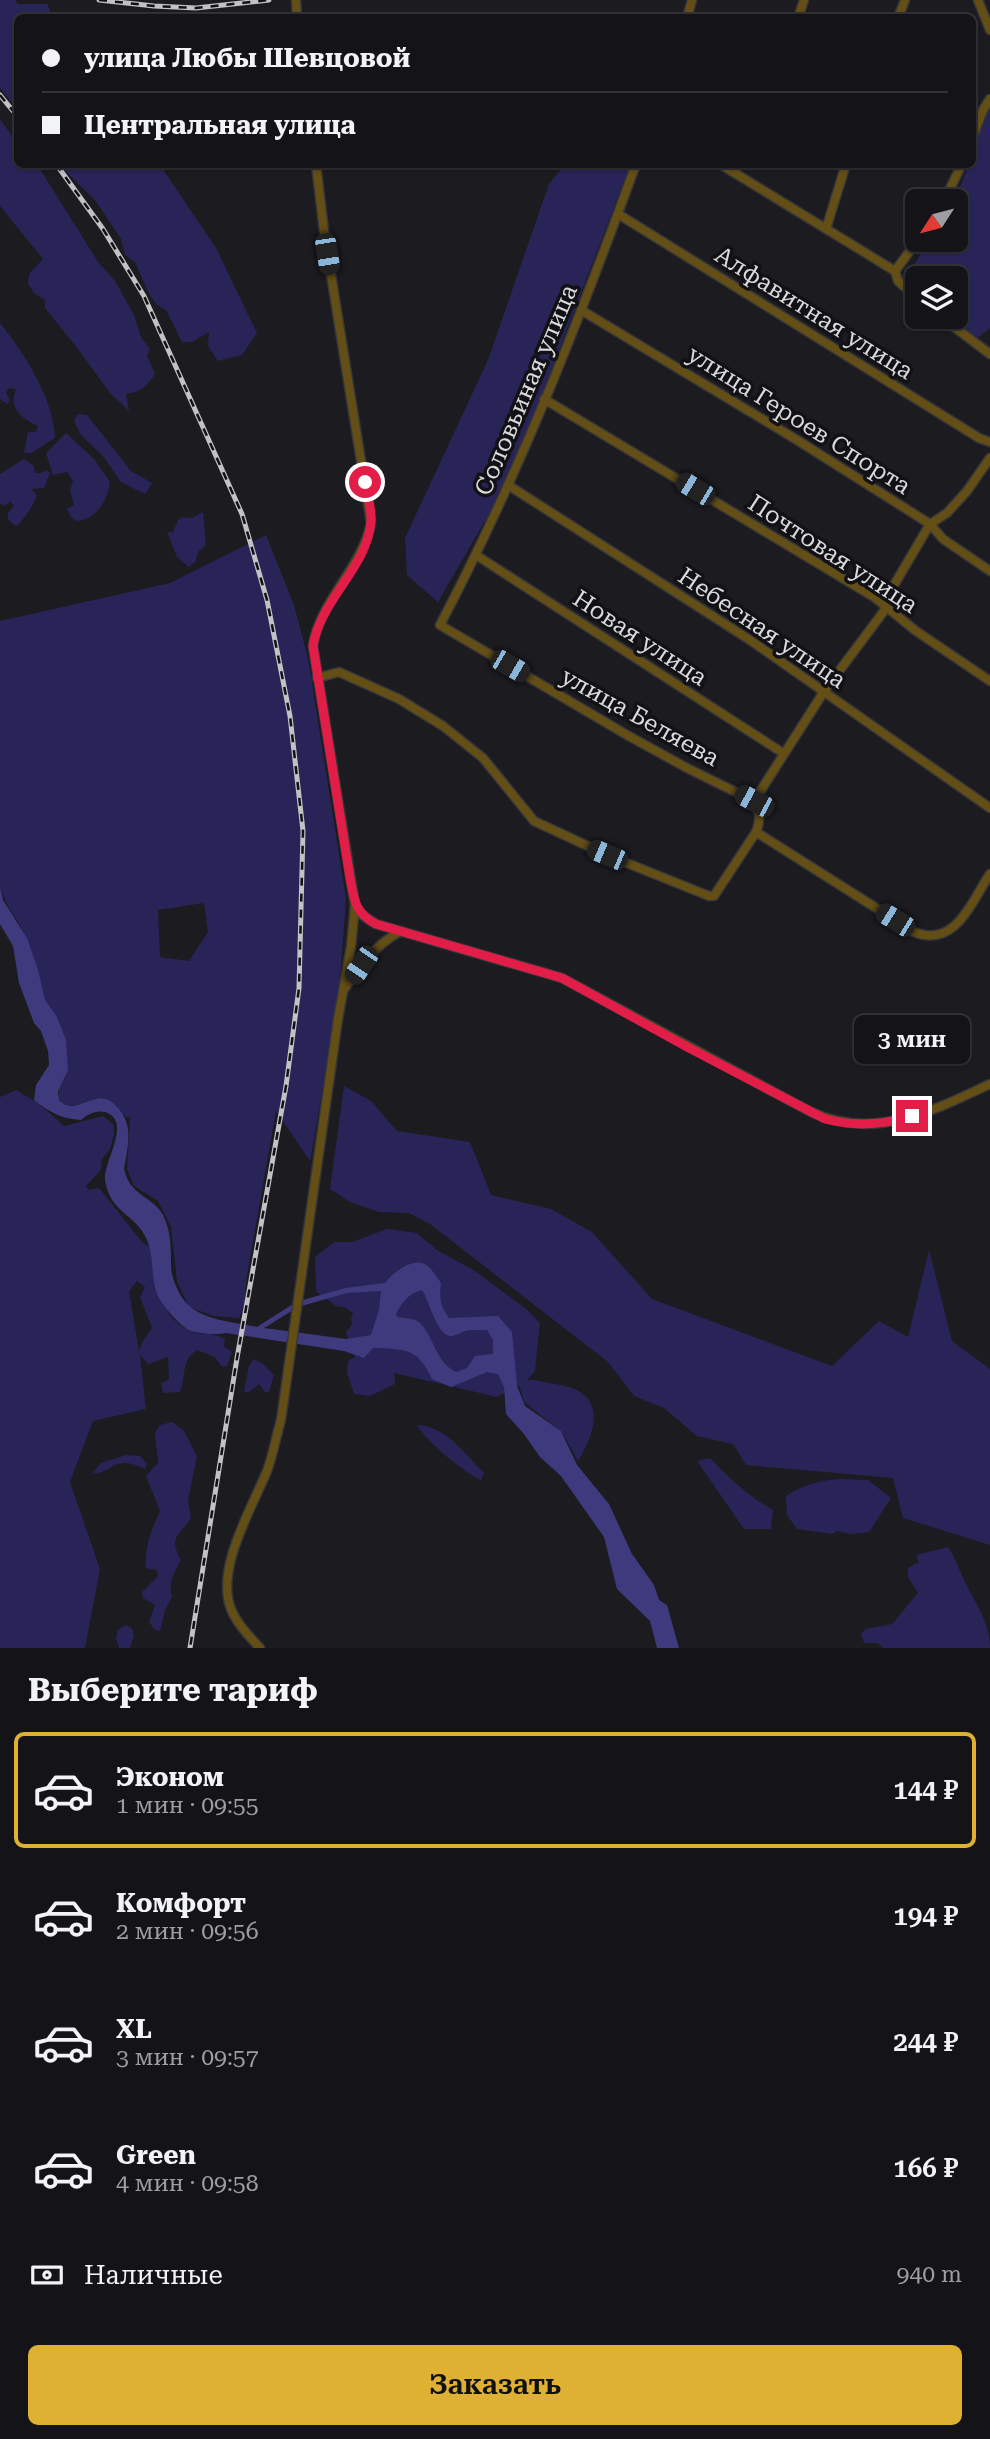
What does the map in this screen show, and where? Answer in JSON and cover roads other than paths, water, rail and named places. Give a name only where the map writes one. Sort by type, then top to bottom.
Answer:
[{"type":"street","points":[[979,1],[990,30]]},
{"type":"street","points":[[976,128],[990,99]]},
{"type":"street","points":[[260,1648],[239,1625],[230,1608],[227,1587],[229,1571],[250,1506],[267,1470],[281,1420],[355,905],[313,646],[318,627],[363,549],[371,516],[326,244],[316,168]]},
{"type":"street","name":"Соловьиная улица","points":[[440,625],[509,485],[581,310],[635,168]]},
{"type":"street","points":[[726,168],[895,271],[898,281],[905,287]]},
{"type":"street","points":[[737,176],[740,168]]},
{"type":"street","points":[[826,229],[845,168]]},
{"type":"street","points":[[950,189],[960,168]]},
{"type":"street","name":"Алфавитная улица","points":[[618,215],[967,431],[990,442]]},
{"type":"street","points":[[895,271],[909,252]]},
{"type":"street","name":"улица Героев Спорта","points":[[581,310],[930,524],[943,539],[990,571]]},
{"type":"street","points":[[959,329],[989,350]]},
{"type":"street","name":"Почтовая улица","points":[[544,399],[884,605],[916,631],[990,681]]},
{"type":"street","points":[[317,678],[339,672],[399,699],[443,726],[483,758],[534,821],[607,855],[709,896],[715,896],[756,832],[760,821],[754,801],[783,753],[825,690],[884,611],[887,597],[930,524],[947,513],[967,491],[990,458]]},
{"type":"street","name":"Небесная улица","points":[[509,485],[825,690],[990,808]]},
{"type":"street","name":"Новая улица","points":[[476,555],[783,753]]},
{"type":"street","name":"улица Беляева","points":[[440,625],[627,735],[754,801]]},
{"type":"street","points":[[756,832],[914,932],[930,936],[950,930],[970,910],[974,897],[990,874]]},
{"type":"street","points":[[355,905],[369,920],[401,932],[494,956],[562,978],[800,1107],[841,1123],[869,1125],[896,1121],[990,1084]]},
{"type":"street","points":[[344,990],[380,944],[401,932]]},
{"type":"railway","points":[[99,0],[196,8],[269,0]]},
{"type":"railway","points":[[0,95],[14,112]]},
{"type":"railway","points":[[59,168],[103,229],[144,296],[242,514],[267,600],[290,716],[303,831],[299,988],[286,1086],[237,1358],[190,1648]]}]
